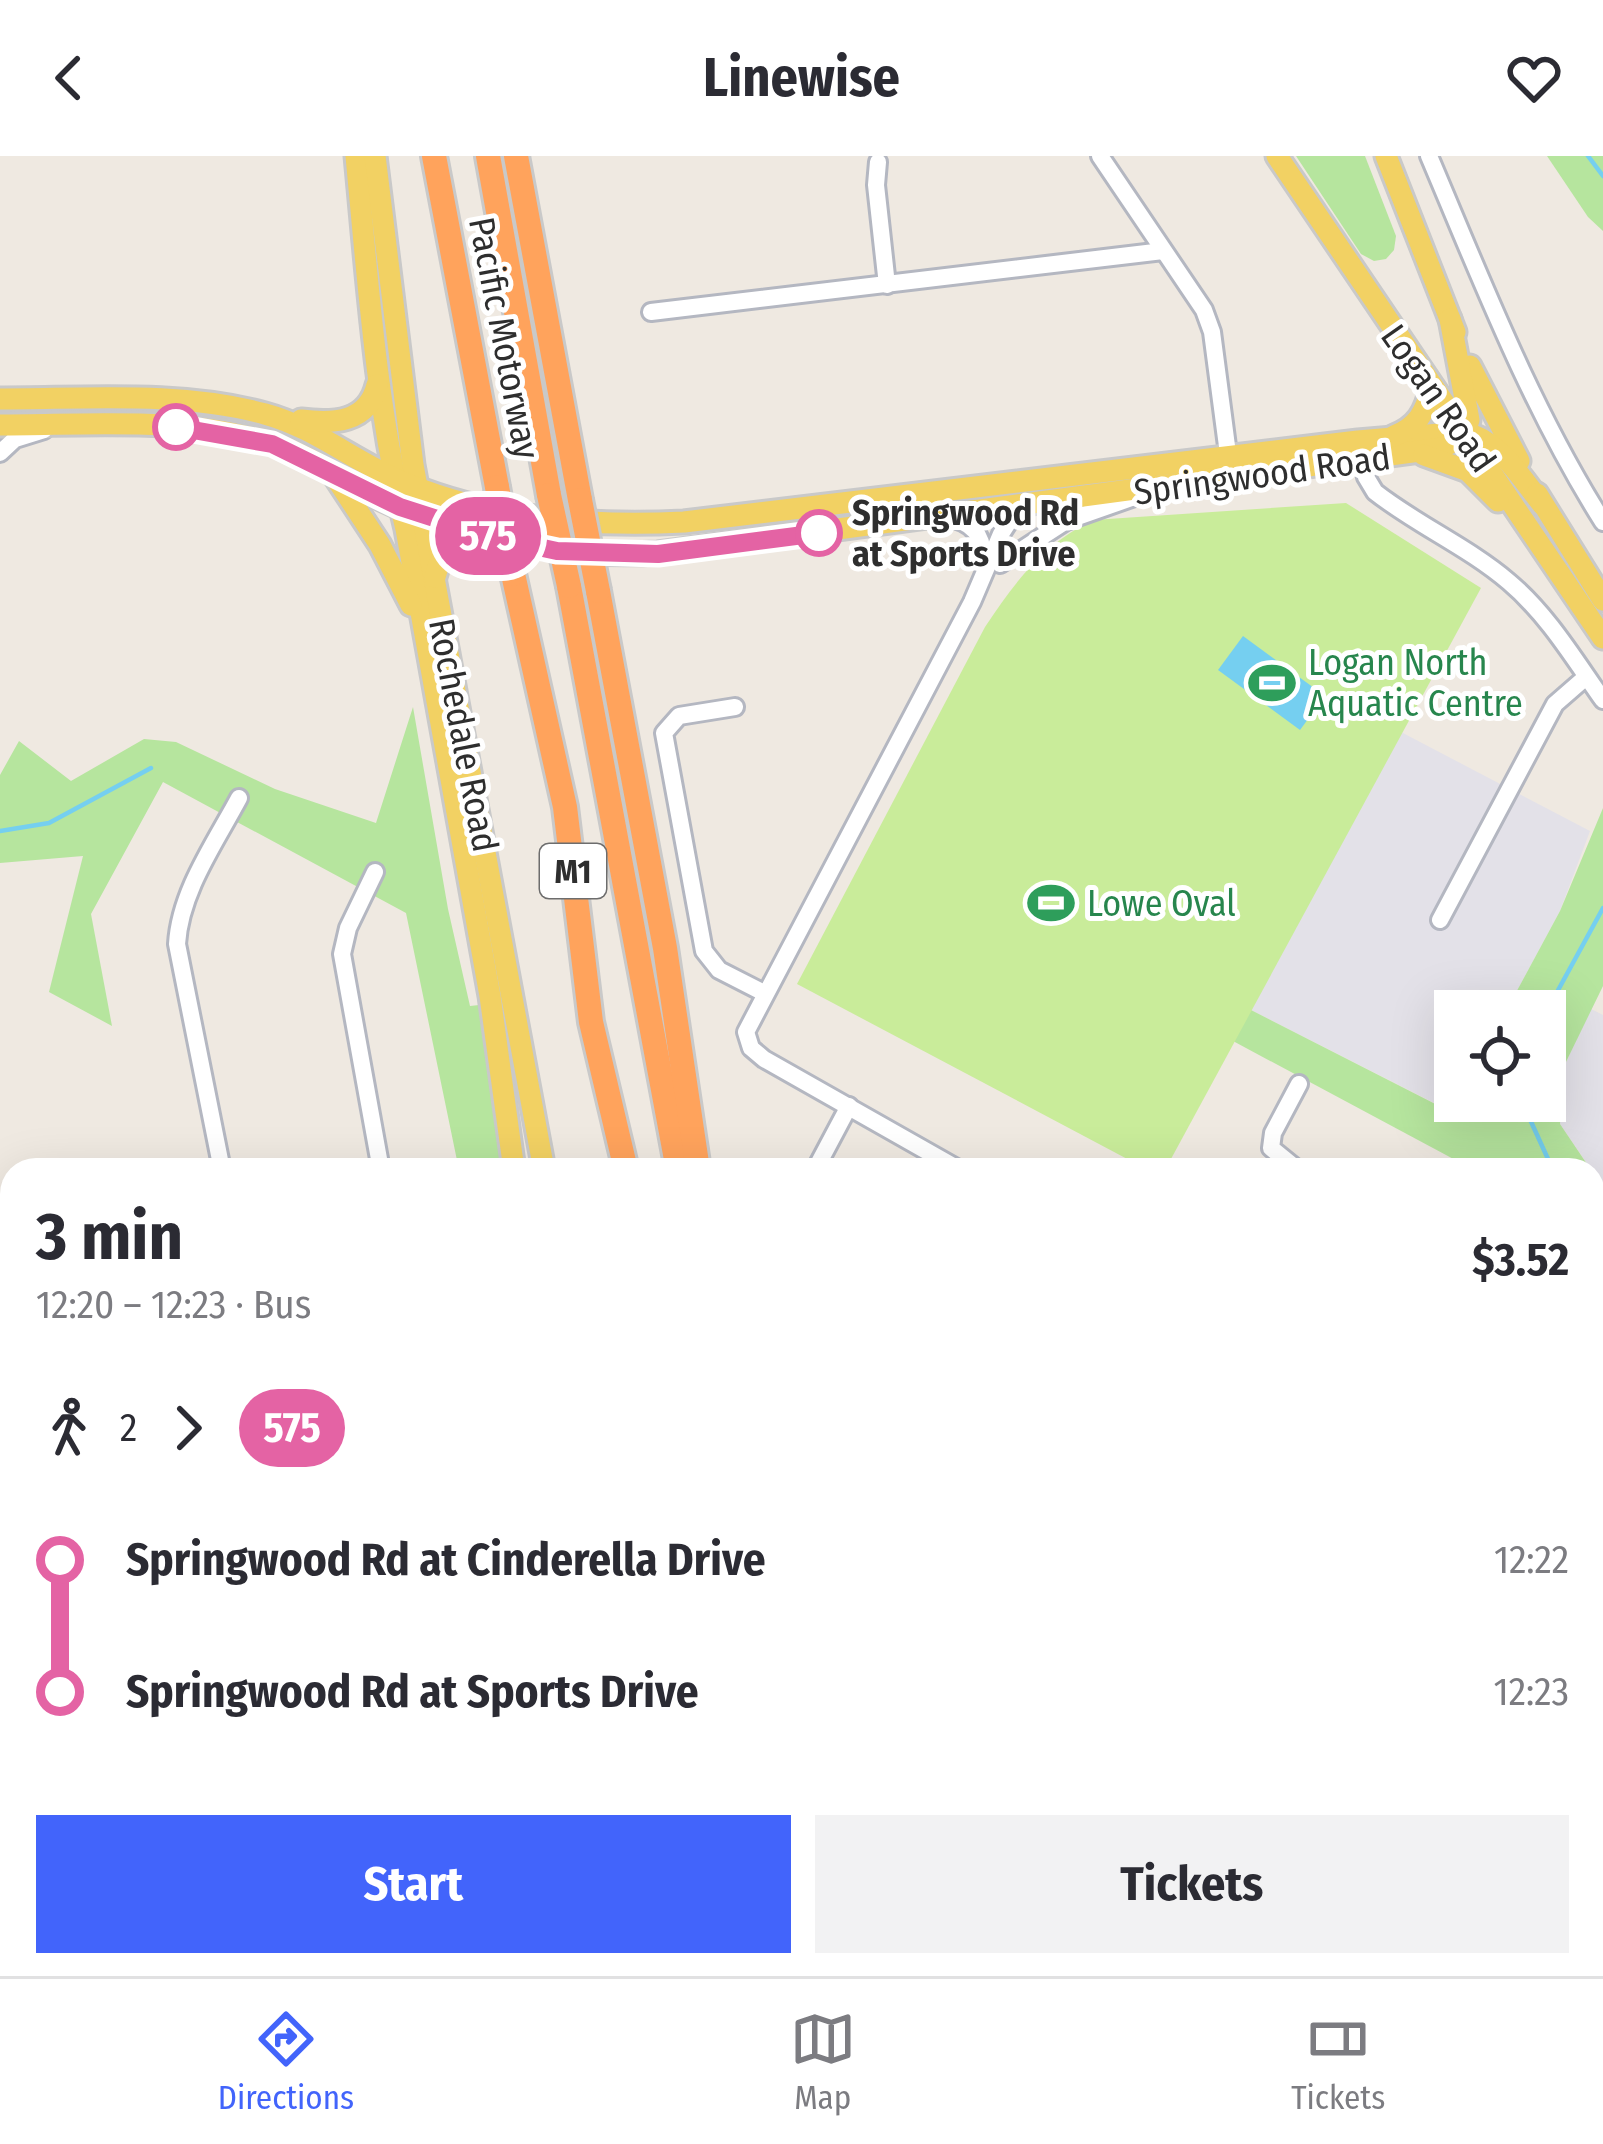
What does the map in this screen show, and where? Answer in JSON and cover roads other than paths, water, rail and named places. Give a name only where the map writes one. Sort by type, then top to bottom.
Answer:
[{"type":"highway","name":"Pacific Motorway","points":[[434,156],[513,574],[565,807],[591,1022],[623,1158]]},
{"type":"highway","name":"Pacific Motorway","points":[[488,156],[676,1158]]},
{"type":"highway","points":[[516,156],[662,926],[696,1158]]},
{"type":"main road","name":"Rochedale Road","points":[[356,156],[377,382],[394,478],[412,511],[433,579],[542,1158]]},
{"type":"main road","name":"Rochedale Road","points":[[375,156],[418,488],[412,511],[422,627],[494,1019],[512,1158]]},
{"type":"main road","name":"Logan Road","points":[[1277,156],[1603,638]]},
{"type":"main road","name":"Logan Road","points":[[1386,156],[1478,385],[1543,505],[1603,600]]},
{"type":"main road","points":[[1450,319],[1469,406],[1464,433],[1495,446],[1543,505]]},
{"type":"main road","points":[[283,420],[354,418],[371,400],[377,382]]},
{"type":"main road","points":[[1388,438],[1415,424],[1424,413],[1431,388]]},
{"type":"main road","name":"Springwood Road","points":[[0,399],[212,403],[283,420],[418,488],[517,514],[637,524],[748,515],[1148,465],[1230,468],[1360,450],[1417,452],[1442,448],[1464,433]]},
{"type":"main road","name":"Springwood Road","points":[[0,424],[149,424],[203,429],[272,444],[412,511],[513,543],[589,554],[658,554],[1158,489],[1186,485],[1230,468]]},
{"type":"main road","name":"Springwood Road","points":[[1360,450],[1388,438],[1464,433]]},
{"type":"main road","points":[[1417,452],[1468,471],[1539,545]]},
{"type":"main road","points":[[1148,465],[1191,472],[1186,485]]},
{"type":"main road","points":[[331,470],[380,545],[422,627]]},
{"type":"main road","points":[[1016,481],[1019,506]]},
{"type":"main road","points":[[433,579],[443,551],[454,542],[481,538],[513,543]]},
{"type":"street","points":[[1100,156],[1204,310],[1212,332],[1230,468]]},
{"type":"street","name":"Logan Road","points":[[1429,156],[1513,358],[1603,522]]},
{"type":"street","points":[[878,163],[876,185],[887,285]]},
{"type":"street","points":[[651,312],[1163,251]]},
{"type":"street","points":[[0,454],[18,437],[69,425]]},
{"type":"street","points":[[1360,450],[1369,483],[1379,496],[1493,569],[1536,607],[1603,700]]},
{"type":"street","points":[[1000,564],[1066,521],[1158,489]]},
{"type":"street","points":[[936,1158],[764,1059],[746,1040],[748,1024],[972,602],[1000,564],[1019,522],[1019,506]]},
{"type":"street","points":[[980,576],[1019,506]]},
{"type":"street","points":[[939,517],[960,520],[979,533],[984,547],[972,602]]},
{"type":"street","points":[[1440,920],[1555,704],[1586,677]]},
{"type":"street","points":[[735,707],[679,716],[664,733],[704,951],[719,970],[764,993]]},
{"type":"street","points":[[220,1158],[177,944],[178,923],[184,902],[239,798]]},
{"type":"street","points":[[375,872],[341,954],[379,1158]]},
{"type":"street","points":[[1283,1158],[1271,1148],[1274,1133],[1299,1084]]},
{"type":"street","points":[[820,1158],[848,1106]]},
{"type":"water","name":"Logan North Aquatic Centre","points":[[1243,636],[1325,696],[1300,730],[1218,670]]},
{"type":"waterway","points":[[1588,156],[1603,176]]},
{"type":"waterway","points":[[0,831],[49,823],[151,768]]},
{"type":"waterway","points":[[1558,990],[1603,908]]},
{"type":"waterway","points":[[1531,1122],[1548,1158]]},
{"type":"place","name":"Springwood Rd at Sports Drive","points":[[819,533]]},
{"type":"place","name":"Logan North Aquatic Centre","points":[[1272,683]]},
{"type":"place","name":"Lowe Oval","points":[[1051,903]]}]
